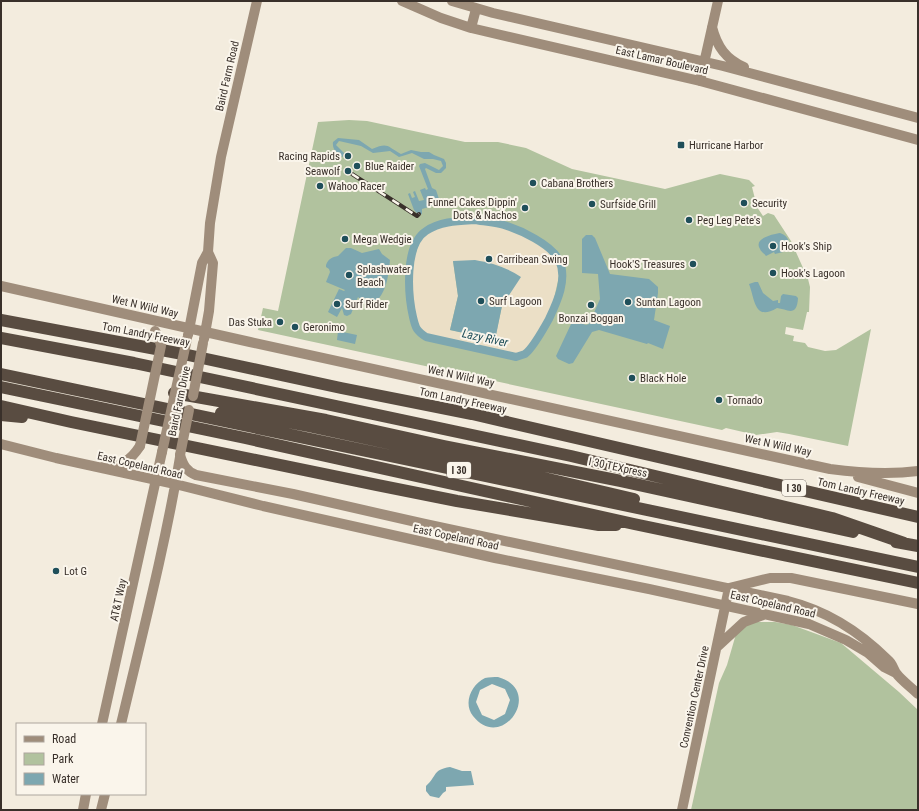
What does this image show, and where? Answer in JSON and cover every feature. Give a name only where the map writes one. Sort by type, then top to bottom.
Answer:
[{"type":"highway","name":"Tom Landry Freeway","points":[[1,320],[188,355],[349,390],[472,414],[918,517]]},
{"type":"highway","points":[[1,338],[142,365],[571,456],[832,518],[904,543]]},
{"type":"highway","name":"I 30","points":[[1,374],[918,566]]},
{"type":"highway","name":"I 30","points":[[1,387],[261,441],[634,524],[918,583]]},
{"type":"highway","points":[[174,393],[310,421],[472,461],[653,503],[918,560]]},
{"type":"highway","points":[[1,406],[71,422],[457,501],[599,525],[634,524]]},
{"type":"highway","points":[[172,407],[278,420],[310,421]]},
{"type":"highway","points":[[1,415],[71,422]]},
{"type":"highway","name":"I 30 TEXpress","points":[[310,421],[621,481],[918,546]]},
{"type":"main road","name":"Baird Farm Road","points":[[221,157],[257,1]]},
{"type":"main road","name":"East Lamar Boulevard","points":[[402,1],[441,18],[471,28],[700,81],[918,140]]},
{"type":"main road","name":"East Lamar Boulevard","points":[[452,1],[476,9],[704,61],[918,118]]},
{"type":"main road","points":[[700,81],[718,1]]},
{"type":"main road","points":[[471,28],[476,9]]},
{"type":"main road","points":[[712,25],[715,37],[723,52],[733,62],[761,76]]},
{"type":"main road","name":"Baird Farm Drive","points":[[156,480],[202,263],[208,252],[210,223],[221,157]]},
{"type":"main road","name":"Baird Farm Drive","points":[[175,484],[206,332],[213,263],[208,252]]},
{"type":"main road","name":"Wet N Wild Way","points":[[1,286],[122,313],[188,334],[206,332],[830,469],[868,474],[918,471]]},
{"type":"main road","points":[[92,466],[111,466],[122,464],[133,456],[140,446],[160,346],[159,338],[155,331],[144,323],[122,313]]},
{"type":"main road","name":"East Copeland Road","points":[[1,444],[175,484],[313,518],[809,624],[858,646],[884,667],[896,673],[918,694]]},
{"type":"main road","name":"East Copeland Road","points":[[180,455],[182,465],[196,475],[729,588],[818,610],[848,626],[870,643],[890,661],[896,673]]},
{"type":"main road","points":[[830,469],[918,493]]},
{"type":"main road","name":"AT&T Way","points":[[102,723],[156,480]]},
{"type":"main road","points":[[121,723],[145,624],[175,484]]},
{"type":"main road","points":[[313,518],[317,500]]},
{"type":"main road","points":[[729,588],[770,578],[790,578],[918,604]]},
{"type":"main road","name":"Convention Center Drive","points":[[682,810],[718,646],[729,588]]},
{"type":"main road","points":[[718,646],[744,622],[763,615]]},
{"type":"main road","points":[[83,810],[86,795]]},
{"type":"main road","points":[[101,810],[104,795]]},
{"type":"green space","points":[[349,120],[367,121],[465,142],[498,142],[526,148],[572,169],[665,189],[720,174],[749,180],[755,186],[752,187],[757,207],[763,216],[768,213],[774,215],[791,241],[808,279],[810,287],[809,312],[807,312],[803,330],[786,327],[785,334],[794,336],[793,341],[805,343],[808,347],[825,351],[836,350],[871,329],[848,446],[777,432],[756,435],[726,428],[722,430],[258,330],[263,308],[278,311],[318,122]]},
{"type":"green space","points":[[754,622],[775,622],[792,625],[841,643],[918,710],[918,810],[691,810],[719,683],[727,665],[736,634],[740,628]]},
{"type":"shaded area","points":[[476,223],[502,227],[520,233],[547,249],[557,261],[559,276],[553,303],[540,331],[524,352],[516,354],[427,335],[418,327],[413,306],[411,282],[413,262],[419,243],[428,232],[447,224]],"holes":[[[453,261],[502,306],[495,339],[450,330],[458,296]]]},
{"type":"water","points":[[338,138],[359,140],[372,149],[385,145],[401,154],[411,150],[429,152],[444,159],[446,168],[441,173],[436,173],[426,168],[425,169],[432,188],[436,190],[439,199],[431,202],[432,206],[422,209],[422,214],[419,215],[414,210],[408,194],[410,193],[412,198],[415,197],[413,192],[415,191],[419,201],[424,200],[420,190],[425,188],[426,190],[428,189],[419,166],[420,164],[425,163],[439,170],[443,166],[441,161],[424,159],[412,153],[399,157],[390,151],[373,153],[361,146],[339,141],[336,145],[344,153],[343,157],[337,153],[333,147],[333,142]]},
{"type":"water","points":[[780,233],[785,235],[788,239],[789,243],[787,248],[786,247],[783,252],[775,254],[774,252],[766,256],[760,250],[759,242],[765,237]]},
{"type":"water","name":"Suntan Lagoon","points":[[586,235],[592,235],[595,238],[610,274],[649,279],[658,287],[654,320],[670,326],[663,349],[648,343],[647,344],[599,330],[592,332],[573,363],[569,364],[558,359],[556,356],[572,322],[586,325],[589,324],[600,299],[598,274],[582,273],[582,239]]},
{"type":"water","points":[[346,248],[351,248],[362,253],[379,249],[382,254],[390,260],[389,268],[387,281],[383,292],[380,298],[370,308],[358,297],[351,314],[347,316],[344,315],[342,308],[337,317],[328,312],[339,289],[345,290],[326,282],[330,272],[326,265],[329,260],[338,256]]},
{"type":"water","name":"Surf Lagoon","points":[[475,260],[499,266],[521,277],[502,306],[495,340],[450,330],[458,296],[453,261]]},
{"type":"water","points":[[758,282],[763,293],[773,301],[778,300],[778,303],[780,303],[781,296],[783,294],[796,296],[798,298],[796,308],[791,311],[777,308],[769,312],[760,311],[754,302],[749,284]]},
{"type":"water","points":[[338,331],[357,335],[355,344],[337,340]]},
{"type":"water","points":[[498,677],[512,684],[518,694],[518,705],[514,715],[506,723],[496,727],[484,725],[473,716],[470,711],[469,700],[472,690],[480,681],[485,678]],"holes":[[[492,684],[505,689],[510,700],[505,714],[494,720],[482,715],[476,702],[480,690]]]},
{"type":"water","points":[[450,767],[462,771],[471,771],[474,785],[446,787],[446,791],[439,798],[430,796],[426,791],[426,786],[438,771]]},
{"type":"waterway","name":"Lazy River","points":[[476,220],[497,223],[518,230],[549,248],[559,260],[562,283],[549,319],[538,338],[528,351],[525,354],[516,357],[426,337],[416,328],[411,308],[409,284],[409,271],[414,247],[419,238],[426,231],[438,225],[450,222],[476,220]]},
{"type":"railway","points":[[352,174],[417,216],[419,214]]},
{"type":"place","name":"Hurricane Harbor","points":[[681,145]]},
{"type":"place","name":"Racing Rapids","points":[[348,156]]},
{"type":"place","name":"Blue Raider","points":[[357,166]]},
{"type":"place","name":"Seawolf","points":[[348,171]]},
{"type":"place","name":"Cabana Brothers","points":[[533,183]]},
{"type":"place","name":"Wahoo Racer","points":[[320,186]]},
{"type":"place","name":"Security","points":[[744,203]]},
{"type":"place","name":"Surfside Grill","points":[[592,204]]},
{"type":"place","name":"Funnel Cakes Dippin' Dots & Nachos","points":[[525,208]]},
{"type":"place","name":"Peg Leg Pete's","points":[[689,220]]},
{"type":"place","name":"Mega Wedgie","points":[[345,239]]},
{"type":"place","name":"Hook's Ship","points":[[773,246]]},
{"type":"place","name":"Carribean Swing","points":[[489,259]]},
{"type":"place","name":"Hook'S Treasures","points":[[693,264]]},
{"type":"place","name":"Hook's Lagoon","points":[[773,273]]},
{"type":"place","name":"Splashwater Beach","points":[[349,275]]},
{"type":"place","name":"Surf Lagoon","points":[[481,301]]},
{"type":"place","name":"Suntan Lagoon","points":[[628,302]]},
{"type":"place","name":"Surf Rider","points":[[337,304]]},
{"type":"place","name":"Bonzai Boggan","points":[[591,305]]},
{"type":"place","name":"Das Stuka","points":[[280,322]]},
{"type":"place","name":"Geronimo","points":[[295,327]]},
{"type":"place","name":"Black Hole","points":[[632,378]]},
{"type":"place","name":"Tornado","points":[[719,400]]},
{"type":"place","name":"Lot G","points":[[56,571]]}]
